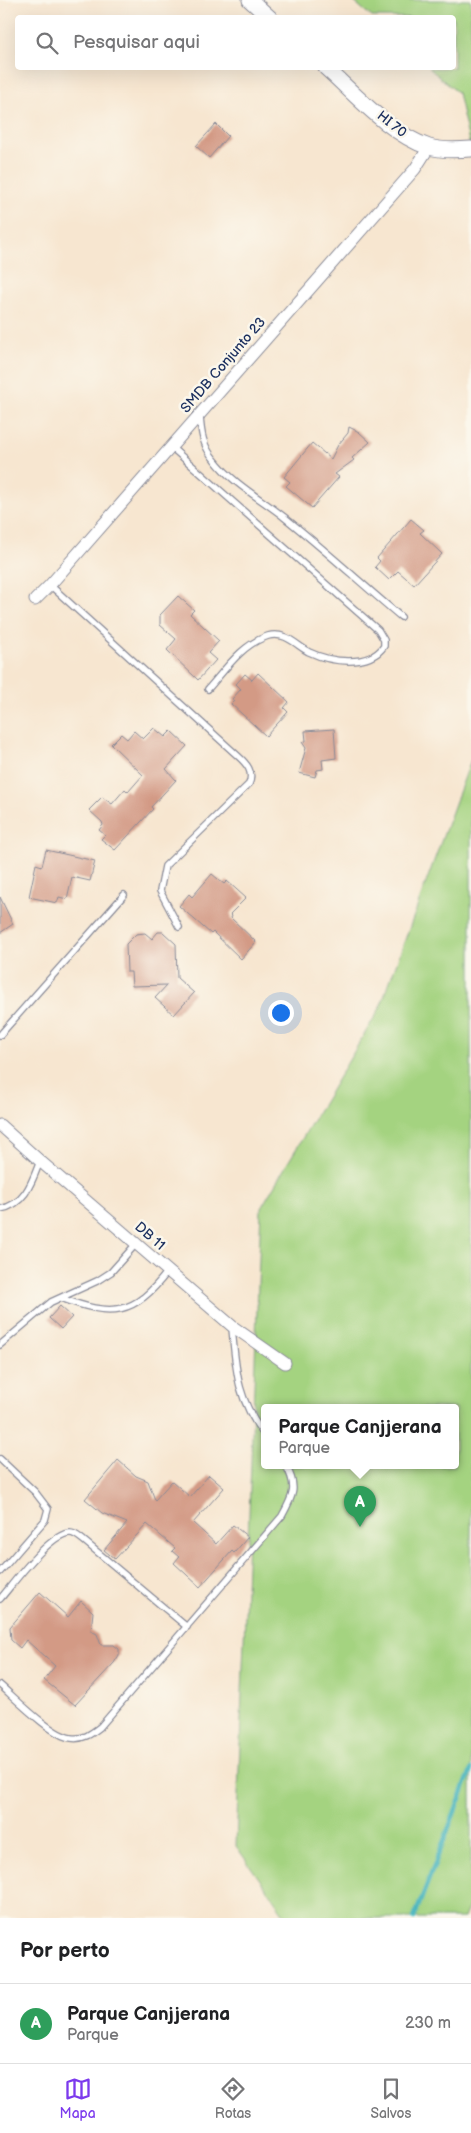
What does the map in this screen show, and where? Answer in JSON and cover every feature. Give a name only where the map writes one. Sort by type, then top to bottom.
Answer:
[{"type":"street","points":[[250,0],[267,15]]},
{"type":"street","name":"HI 70","points":[[328,70],[405,136],[429,147],[471,149]]},
{"type":"street","name":"SMDB Conjunto 23","points":[[35,600],[415,169],[429,147]]},
{"type":"street","name":"DB 11","points":[[0,1125],[232,1326],[285,1363]]},
{"type":"lane","points":[[200,414],[201,435],[206,448],[222,470],[240,486],[284,517],[401,617]]},
{"type":"lane","points":[[171,447],[378,630],[384,640],[384,646],[376,655],[362,660],[345,661],[328,659],[310,652],[282,635],[268,636],[242,651],[208,689]]},
{"type":"lane","points":[[50,585],[238,756],[250,770],[252,778],[249,784],[165,866],[160,890],[178,926]]},
{"type":"lane","points":[[0,1035],[124,895]]},
{"type":"lane","points":[[0,1209],[17,1202],[30,1188],[40,1161]]},
{"type":"lane","points":[[0,1345],[38,1311],[111,1272],[136,1244]]},
{"type":"lane","points":[[61,1298],[85,1307],[103,1311],[121,1308],[139,1302],[152,1292],[168,1271]]},
{"type":"lane","points":[[232,1326],[236,1372],[241,1395],[250,1414],[261,1430]]},
{"type":"lane","points":[[0,1459],[35,1492],[48,1509],[46,1520],[0,1572]]},
{"type":"lane","points":[[0,1684],[53,1730],[70,1738],[82,1738],[100,1728],[282,1516],[293,1497],[294,1484],[287,1469]]},
{"type":"lane","points":[[0,1599],[52,1541],[68,1533],[76,1534],[187,1628]]},
{"type":"green space","points":[[352,0],[471,0],[471,151],[458,93],[431,70],[456,70],[456,15],[370,15]]},
{"type":"green space","points":[[471,760],[471,1901],[464,1918],[287,1918],[236,1846],[261,1208],[380,1008]]},
{"type":"building","points":[[216,124],[228,136],[209,158],[196,146]]},
{"type":"building","points":[[349,427],[359,432],[370,442],[352,458],[354,460],[335,474],[339,477],[312,508],[286,486],[290,482],[284,477],[312,443],[331,459],[338,445],[348,433]]},
{"type":"building","points":[[411,519],[424,530],[420,533],[442,554],[414,585],[398,571],[389,580],[375,567],[380,561],[377,558]]},
{"type":"building","points":[[178,596],[194,610],[190,614],[219,641],[208,653],[216,660],[198,680],[167,650],[176,639],[160,625],[160,615]]},
{"type":"building","points":[[258,673],[289,702],[284,708],[288,712],[266,736],[231,704],[235,700],[232,699],[241,689],[236,684],[245,674],[252,680]]},
{"type":"building","points":[[154,728],[165,737],[171,731],[187,746],[166,769],[176,780],[151,807],[153,809],[115,850],[101,839],[105,835],[99,830],[103,825],[102,822],[89,810],[102,797],[112,804],[125,789],[128,792],[143,775],[111,744],[121,734],[127,739],[134,731],[143,739]]},
{"type":"building","points":[[334,729],[336,758],[322,760],[323,769],[317,770],[315,777],[299,773],[306,748],[302,742],[306,741],[305,731]]},
{"type":"building","points":[[46,850],[95,861],[90,881],[72,877],[67,899],[59,897],[57,903],[29,897],[36,864],[42,866]]},
{"type":"building","points":[[212,874],[224,884],[227,881],[246,898],[230,914],[231,918],[256,942],[241,959],[213,932],[211,934],[179,906],[189,894],[192,897]]},
{"type":"building","points":[[0,897],[13,924],[0,933]]},
{"type":"building","points":[[158,932],[163,932],[176,944],[177,978],[194,993],[174,1015],[155,998],[167,985],[132,986],[131,972],[127,972],[126,944],[136,934],[145,933],[152,939]]},
{"type":"building","points":[[60,1306],[72,1317],[61,1329],[49,1318]]},
{"type":"building","points":[[118,1460],[136,1476],[148,1481],[155,1500],[172,1481],[190,1497],[209,1475],[224,1488],[193,1523],[216,1544],[233,1525],[248,1537],[234,1553],[232,1551],[200,1587],[174,1563],[179,1557],[172,1551],[175,1548],[147,1524],[115,1559],[104,1550],[127,1523],[102,1513],[85,1499]]},
{"type":"building","points":[[40,1592],[68,1617],[81,1601],[93,1612],[91,1631],[97,1634],[101,1645],[114,1645],[119,1649],[119,1655],[114,1663],[75,1705],[44,1680],[55,1666],[26,1640],[20,1648],[11,1640],[10,1627]]},
{"type":"waterway","points":[[414,1918],[471,1770]]},
{"type":"place","name":"Parque Canjjerana","points":[[360,1527]]}]
